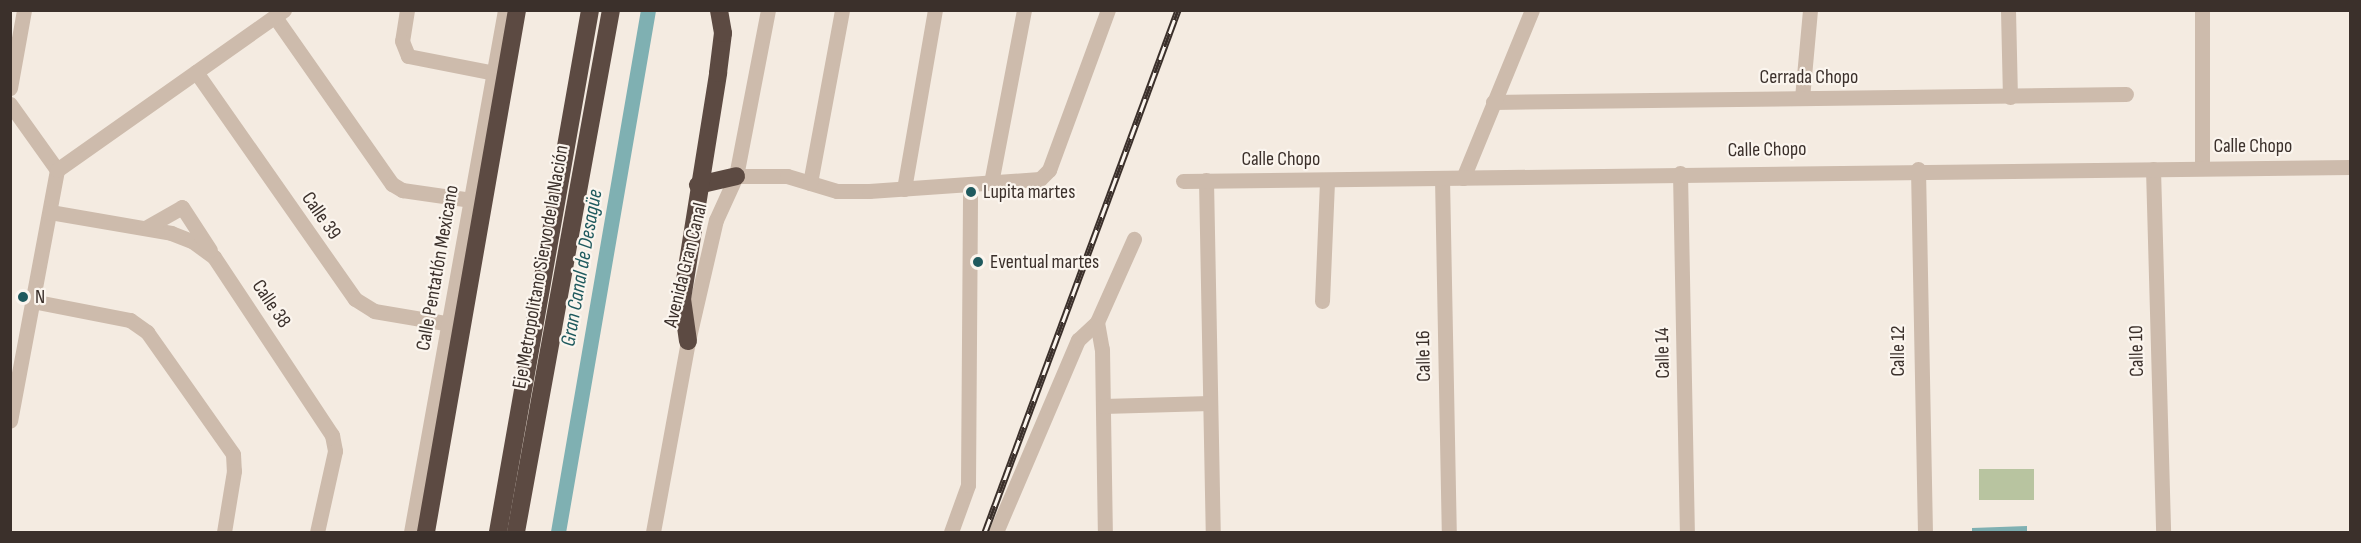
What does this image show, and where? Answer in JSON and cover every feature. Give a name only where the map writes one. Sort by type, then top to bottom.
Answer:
[{"type":"highway","points":[[426,532],[517,10]]},
{"type":"highway","name":"Eje Metropolitano Siervo de la Nación","points":[[498,532],[590,10]]},
{"type":"highway","name":"Eje Metropolitano Siervo de la Nación","points":[[516,532],[610,10]]},
{"type":"highway","points":[[688,341],[682,299],[698,184],[713,115],[723,33],[719,10]]},
{"type":"highway","points":[[698,184],[736,176]]},
{"type":"street","points":[[10,88],[24,10]]},
{"type":"street","points":[[407,10],[402,41],[408,56],[495,73]]},
{"type":"street","name":"Calle Pentatlón Mexicano","points":[[411,532],[451,324],[505,10]]},
{"type":"street","name":"Avenida Gran Canal","points":[[653,532],[688,341],[716,219],[736,176],[768,10]]},
{"type":"street","points":[[810,183],[842,10]]},
{"type":"street","points":[[904,189],[935,10]]},
{"type":"street","points":[[991,183],[1024,10]]},
{"type":"street","points":[[736,176],[787,176],[837,190],[970,185],[1044,177],[1108,10]]},
{"type":"street","points":[[1462,178],[1532,10]]},
{"type":"street","points":[[1802,98],[1810,10]]},
{"type":"street","points":[[2008,10],[2010,97]]},
{"type":"street","points":[[2202,10],[2202,168]]},
{"type":"street","points":[[57,170],[280,14],[392,184],[402,190],[471,200]]},
{"type":"street","name":"Calle 39","points":[[196,72],[355,299],[374,311],[451,324]]},
{"type":"street","name":"Cerrada Chopo","points":[[1493,102],[2126,94]]},
{"type":"street","points":[[10,104],[57,170],[32,302],[14,376],[10,421]]},
{"type":"street","name":"Calle Chopo","points":[[1183,181],[1918,169],[2350,167]]},
{"type":"street","name":"Calle 12","points":[[1918,169],[1925,532]]},
{"type":"street","name":"Calle 10","points":[[2154,169],[2163,532]]},
{"type":"street","name":"Calle 14","points":[[1680,173],[1687,532]]},
{"type":"street","name":"Calle 16","points":[[1442,178],[1449,532]]},
{"type":"street","points":[[1206,180],[1213,532]]},
{"type":"street","points":[[1322,301],[1327,180]]},
{"type":"street","points":[[951,532],[968,485],[970,185]]},
{"type":"street","points":[[147,227],[182,207],[214,257]]},
{"type":"street","name":"Calle 38","points":[[50,212],[147,227],[183,237],[214,257],[332,435],[335,451],[317,532]]},
{"type":"street","points":[[996,532],[1078,340],[1097,322],[1134,239]]},
{"type":"street","points":[[32,302],[130,320],[147,332],[233,454],[234,471],[224,532]]},
{"type":"street","points":[[1097,322],[1103,406],[1105,532]]},
{"type":"street","points":[[1103,406],[1210,403]]},
{"type":"green space","points":[[1979,469],[2034,469],[2034,500],[1979,500]]},
{"type":"water","points":[[2027,526],[2027,532],[1972,532],[1972,528]]},
{"type":"waterway","name":"Gran Canal de Desagüe","points":[[558,532],[648,10]]},
{"type":"railway","points":[[985,532],[1178,10]]},
{"type":"place","name":"Lupita martes","points":[[971,192]]},
{"type":"place","name":"Eventual martes","points":[[978,262]]},
{"type":"place","name":"N","points":[[23,297]]}]
